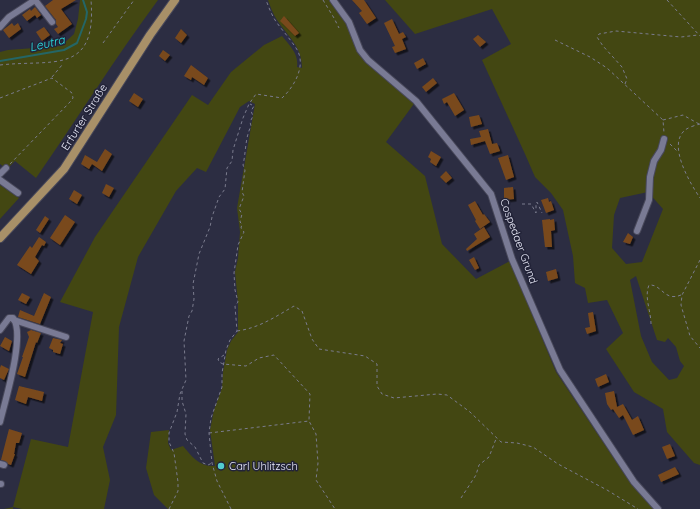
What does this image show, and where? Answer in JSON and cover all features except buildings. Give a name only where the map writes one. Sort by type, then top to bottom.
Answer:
[{"type":"main road","name":"Erfurter Straße","points":[[0,238],[64,169],[150,35],[175,0]]},
{"type":"street","points":[[0,26],[9,17],[35,0],[52,22]]},
{"type":"street","name":"Cospedaer Grund","points":[[334,0],[349,22],[360,50],[368,60],[416,101],[491,194],[512,259],[560,370],[634,482],[658,509]]},
{"type":"street","points":[[637,231],[648,200],[650,177],[654,161],[661,150],[664,140]]},
{"type":"street","points":[[0,174],[6,168]]},
{"type":"street","points":[[0,180],[18,192]]},
{"type":"street","points":[[0,330],[7,320],[11,318],[66,337]]},
{"type":"street","points":[[0,422],[16,352],[17,331],[14,320]]},
{"type":"path","points":[[0,65],[56,62],[74,56],[81,50],[88,35],[91,20],[91,0]]},
{"type":"path","points":[[103,43],[134,0]]},
{"type":"path","points":[[169,509],[178,491],[178,482],[174,453],[169,442],[169,433],[177,412],[180,394],[186,380],[184,341],[194,300],[193,284],[200,248],[206,240],[219,197],[225,189],[227,168],[232,161],[237,136],[249,104],[256,94],[282,98],[289,92],[298,73],[300,60],[297,49],[276,22],[266,0]]},
{"type":"path","points":[[322,0],[339,28]]},
{"type":"path","points":[[667,0],[700,36]]},
{"type":"path","points":[[625,85],[627,79],[622,67],[603,46],[597,37],[599,34],[616,31],[681,37],[698,34]]},
{"type":"path","points":[[555,40],[590,57],[607,68],[663,120],[664,140],[678,152]]},
{"type":"path","points":[[0,98],[52,78],[62,65]]},
{"type":"path","points":[[6,168],[73,98],[72,93],[52,78]]},
{"type":"path","points":[[237,331],[235,306],[238,302],[235,290],[234,273],[238,246],[244,232],[241,228],[242,224],[240,222],[240,218],[242,214],[239,209],[244,196],[242,192],[245,170],[242,165],[246,152],[245,143],[250,133],[250,122],[253,116],[251,111],[254,106],[249,104]]},
{"type":"path","points":[[663,120],[683,115],[700,124]]},
{"type":"path","points":[[700,124],[685,130],[678,142],[678,152],[689,182],[700,198]]},
{"type":"path","points":[[522,204],[531,204],[536,213],[536,203],[538,202],[542,213]]},
{"type":"path","points":[[700,260],[682,295],[681,305],[684,320],[690,336],[700,348]]},
{"type":"path","points":[[651,324],[651,314],[646,292],[648,285],[658,288],[665,295],[675,297],[682,295]]},
{"type":"path","points":[[231,509],[216,481],[212,462],[209,433],[211,418],[222,386],[225,355],[230,340],[237,331],[256,327],[294,306],[302,311],[312,339],[319,349],[365,356],[377,364],[377,386],[382,394],[394,398],[438,394],[447,395],[470,412],[501,442],[517,443],[533,447],[558,464],[607,490],[638,509]]},
{"type":"path","points":[[225,355],[218,359],[219,362],[223,364],[246,366],[259,358],[274,355],[310,394],[309,421],[316,434],[318,463],[316,480],[335,509]]},
{"type":"path","points":[[182,391],[182,401],[186,414],[185,434],[187,440],[195,447],[203,463],[208,465],[212,462]]},
{"type":"path","points":[[209,433],[309,421]]},
{"type":"path","points":[[461,498],[480,466],[489,457],[497,439]]},
{"type":"green space","points":[[80,0],[158,0],[36,178],[15,161],[7,169],[0,164],[0,52],[8,50],[61,46],[74,34],[78,19]]},
{"type":"green space","points":[[268,0],[332,0],[338,6],[360,50],[416,101],[386,142],[425,176],[442,244],[476,279],[510,261],[556,372],[631,484],[654,509],[168,509],[154,495],[146,468],[151,432],[169,430],[168,443],[171,450],[183,446],[201,463],[215,466],[210,430],[214,410],[222,388],[227,350],[231,341],[238,332],[238,302],[235,272],[238,258],[240,232],[237,208],[255,104],[249,101],[240,107],[206,172],[197,168],[176,191],[138,257],[119,327],[116,415],[103,447],[110,480],[104,509],[22,509],[13,507],[31,439],[68,447],[93,312],[60,302],[95,237],[192,95],[208,105],[231,72],[264,45],[282,36],[291,47],[297,58],[297,67],[302,68],[300,54],[294,42],[276,18]]},
{"type":"green space","points":[[385,0],[700,0],[700,465],[694,463],[667,432],[663,409],[634,392],[606,349],[623,333],[607,300],[588,303],[585,288],[575,283],[573,256],[563,210],[551,193],[535,177],[482,60],[511,44],[492,9],[415,34]],"holes":[[[648,192],[663,209],[642,262],[626,264],[612,248],[614,215],[620,198]],[[636,276],[657,340],[665,342],[668,338],[676,347],[680,361],[684,366],[677,378],[669,380],[652,362],[641,336],[630,280]]]},
{"type":"green space","points":[[0,185],[19,198],[0,219]]},
{"type":"waterway","name":"Leutra","points":[[0,61],[64,50],[77,43],[87,12],[83,0]]},
{"type":"place","name":"Carl Uhlitzsch","points":[[221,466]]}]
